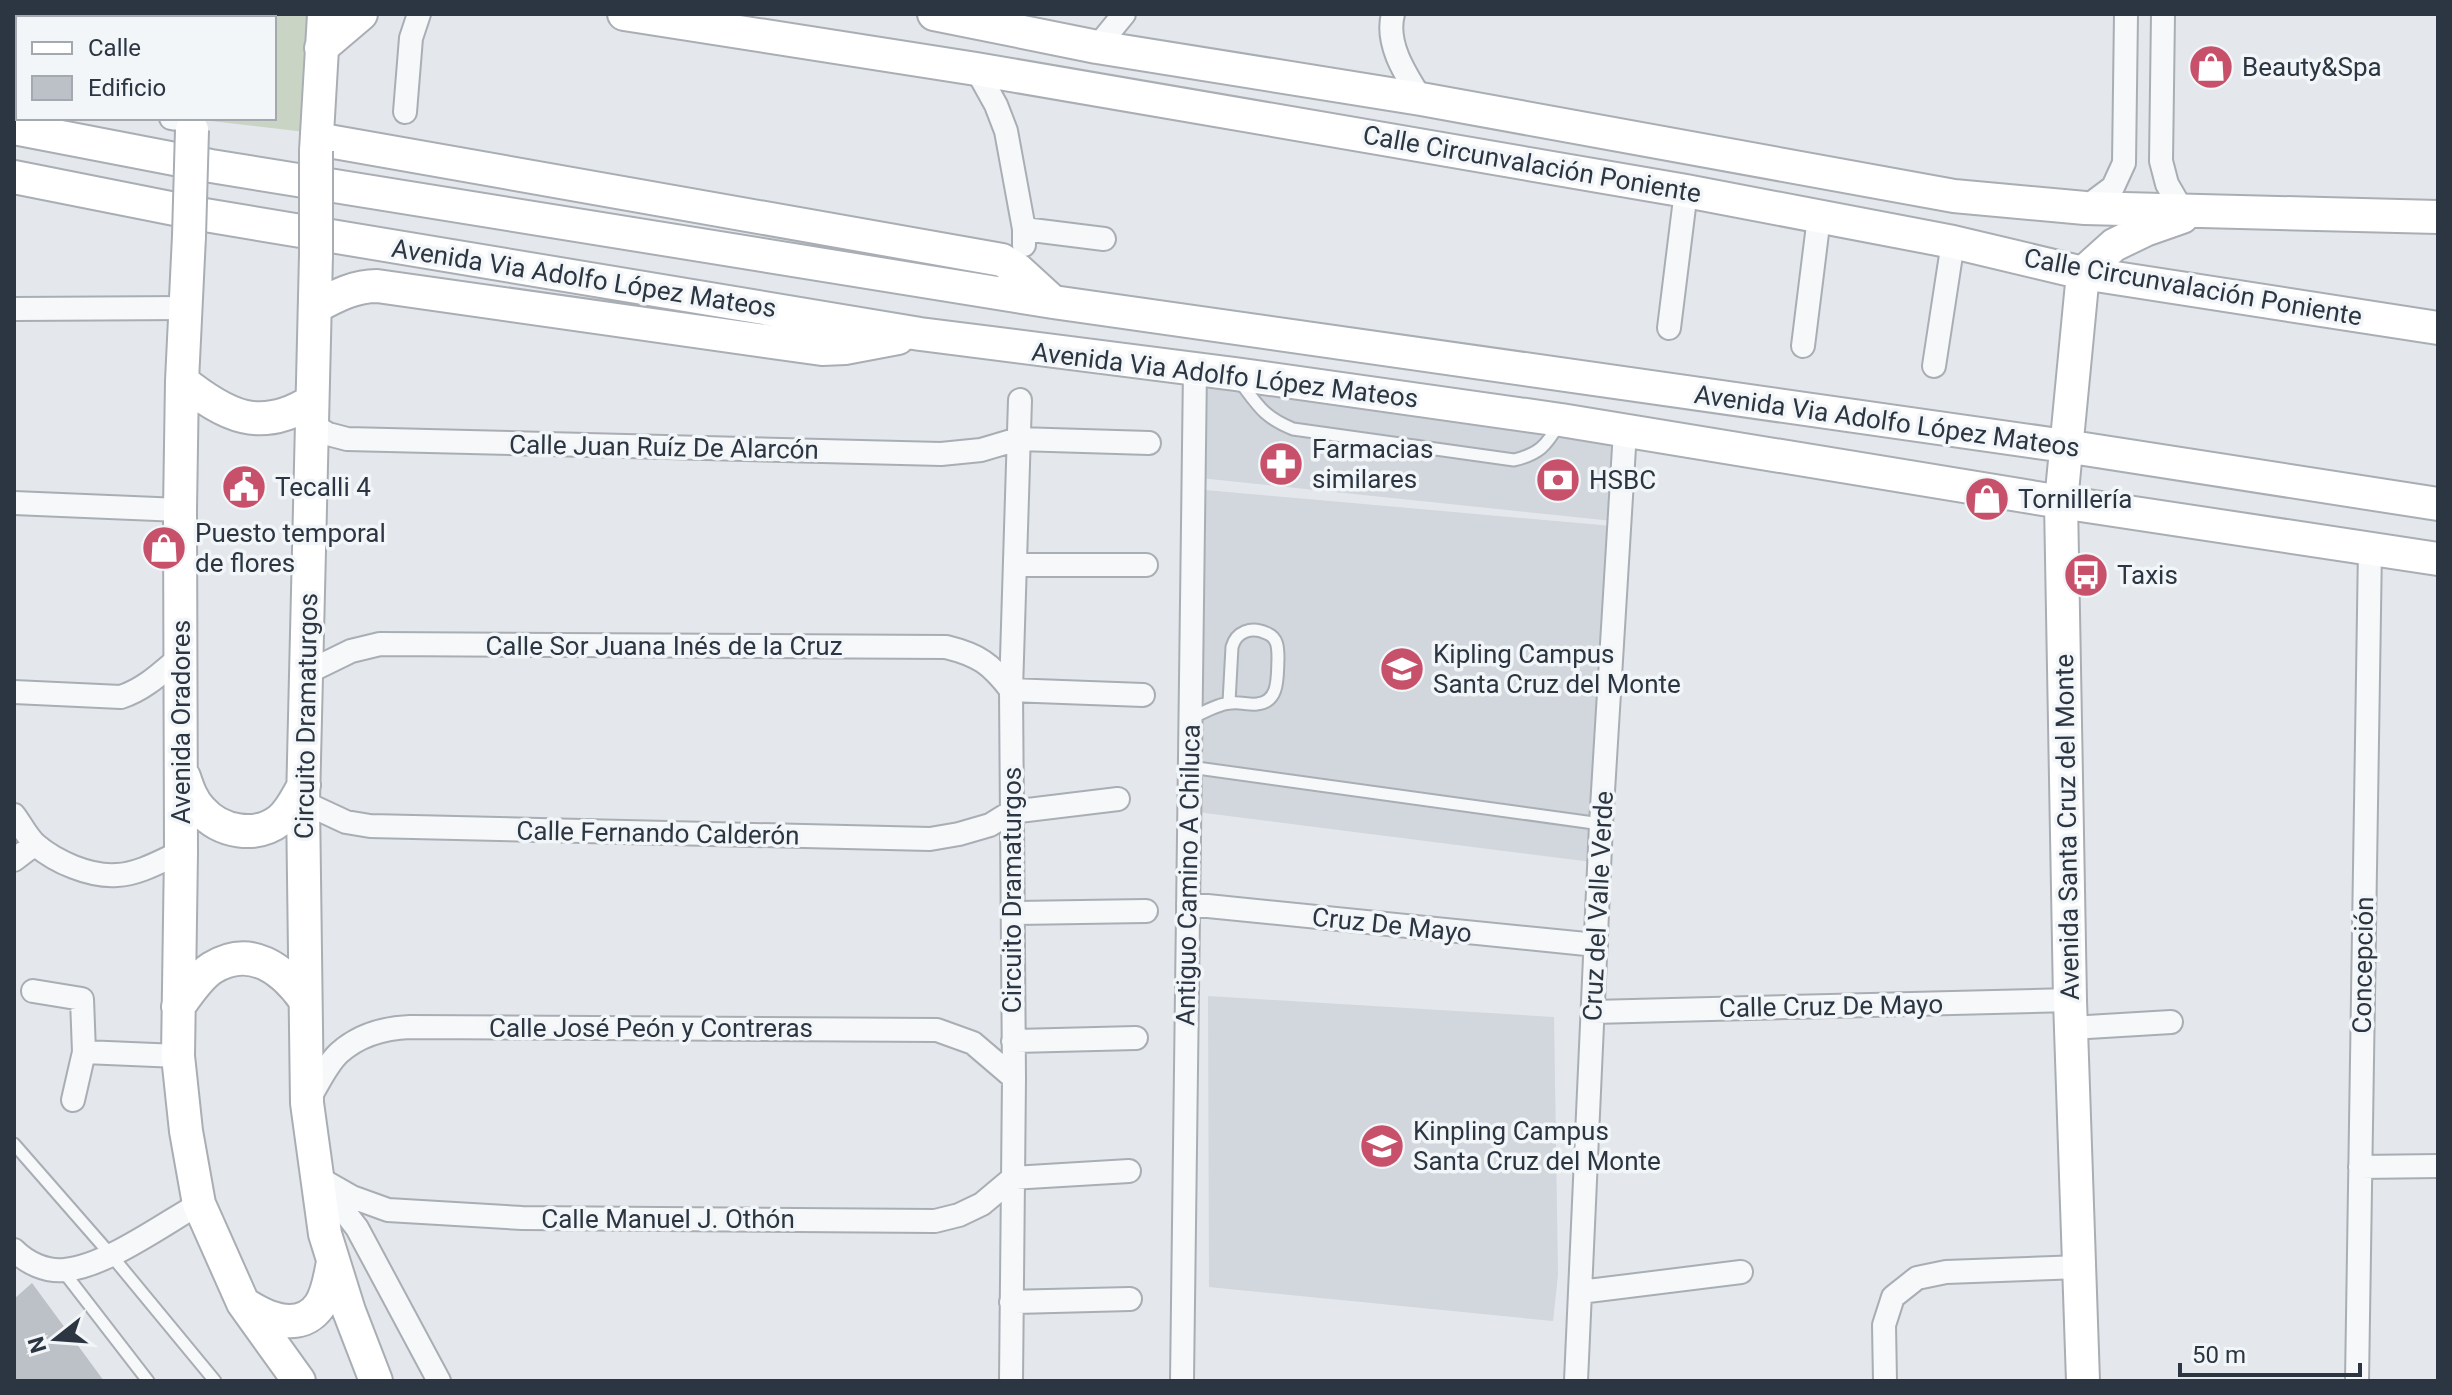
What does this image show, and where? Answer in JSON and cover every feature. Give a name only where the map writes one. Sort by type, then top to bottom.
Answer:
[{"type":"main road","name":"Circuito Dramaturgos","points":[[324,14],[316,145],[304,794],[307,1103],[325,1234],[376,1381]]},
{"type":"main road","points":[[321,48],[361,14]]},
{"type":"main road","name":"Calle Circunvalación Poniente","points":[[624,14],[976,69],[1686,191],[1953,242],[2083,273],[2438,328]]},
{"type":"main road","name":"Calle Circunvalación Poniente","points":[[934,14],[1097,47],[1421,99],[1954,196],[2085,208],[2438,217]]},
{"type":"main road","name":"Avenida Oradores","points":[[187,122],[189,236],[180,510],[178,1056],[186,1131],[199,1204],[243,1303],[299,1381]]},
{"type":"main road","name":"Avenida Via Adolfo López Mateos","points":[[14,128],[211,166],[1053,302],[2065,446],[2438,504]]},
{"type":"main road","points":[[316,145],[1002,260],[1018,270],[1053,302]]},
{"type":"main road","name":"Avenida Via Adolfo López Mateos","points":[[14,177],[205,215],[920,334],[1561,420],[2061,502],[2438,559]]},
{"type":"main road","points":[[2083,273],[2114,245],[2192,210]]},
{"type":"main road","name":"Avenida Santa Cruz del Monte","points":[[2083,273],[2061,502],[2071,1014],[2083,1381]]},
{"type":"main road","points":[[315,307],[347,291],[362,286],[377,286],[822,349],[845,348],[920,334]]},
{"type":"main road","points":[[182,381],[208,401],[241,417],[268,419],[312,413]]},
{"type":"main road","points":[[181,771],[201,810],[212,820],[245,831],[261,831],[279,821],[304,794]]},
{"type":"main road","points":[[178,1007],[212,968],[243,959],[278,969],[305,1000]]},
{"type":"main road","points":[[243,1303],[263,1316],[278,1321],[292,1322],[304,1318],[321,1304],[333,1262]]},
{"type":"street","points":[[405,112],[411,38],[419,14]]},
{"type":"street","points":[[1097,47],[1124,14]]},
{"type":"street","points":[[1393,14],[1391,22],[1398,62],[1421,99]]},
{"type":"street","points":[[2085,208],[2113,187],[2124,163],[2126,14]]},
{"type":"street","points":[[2163,14],[2161,161],[2167,184],[2192,210]]},
{"type":"street","points":[[976,69],[1006,131],[1024,237],[1104,239]]},
{"type":"street","points":[[1669,328],[1686,191]]},
{"type":"street","points":[[1803,346],[1819,217]]},
{"type":"street","points":[[1934,366],[1953,242]]},
{"type":"street","points":[[14,309],[185,308]]},
{"type":"street","name":"Antiguo Camino A Chiluca","points":[[1182,1381],[1195,369]]},
{"type":"street","name":"Circuito Dramaturgos","points":[[1011,1381],[1014,1078],[1011,690],[1020,400]]},
{"type":"street","name":"Calle Juan Ruíz De Alarcón","points":[[312,413],[328,434],[347,439],[941,454],[981,450],[1018,439],[1149,443]]},
{"type":"street","name":"Cruz del Valle Verde","points":[[1576,1381],[1601,824],[1625,431]]},
{"type":"street","points":[[14,503],[180,510]]},
{"type":"street","name":"Concepción","points":[[2357,1381],[2370,548]]},
{"type":"street","points":[[1016,565],[1146,565]]},
{"type":"street","name":"Calle Sor Juana Inés de la Cruz","points":[[306,673],[351,651],[380,644],[946,647],[970,653],[993,667],[1011,690]]},
{"type":"street","points":[[14,692],[121,697],[149,684],[180,657]]},
{"type":"street","points":[[1011,690],[1143,695]]},
{"type":"street","name":"Calle Fernando Calderón","points":[[304,794],[346,822],[370,826],[930,839],[990,825],[1011,812],[1118,799]]},
{"type":"street","points":[[14,815],[35,844],[87,872],[116,875],[143,869],[181,852]]},
{"type":"street","points":[[14,860],[35,844]]},
{"type":"street","name":"Cruz De Mayo","points":[[1188,904],[1596,945]]},
{"type":"street","points":[[1012,913],[1146,911]]},
{"type":"street","points":[[33,991],[82,999],[84,1052],[73,1100]]},
{"type":"street","name":"Calle Cruz De Mayo","points":[[1593,1012],[2071,1014],[2171,1022]]},
{"type":"street","name":"Calle José Peón y Contreras","points":[[307,1103],[337,1054],[359,1039],[385,1028],[410,1027],[937,1030],[973,1043],[1014,1078]]},
{"type":"street","points":[[1013,1041],[1136,1038]]},
{"type":"street","points":[[84,1052],[178,1056]]},
{"type":"street","points":[[2360,1167],[2438,1166]]},
{"type":"street","points":[[1013,1178],[1129,1171]]},
{"type":"street","points":[[317,1177],[357,1228],[439,1381]]},
{"type":"street","name":"Calle Manuel J. Othón","points":[[317,1177],[352,1197],[388,1210],[522,1218],[919,1221],[959,1215],[982,1204],[1013,1178]]},
{"type":"street","points":[[14,1250],[36,1266],[63,1271],[111,1255],[199,1204]]},
{"type":"street","points":[[1885,1381],[1884,1325],[1893,1297],[1917,1278],[1946,1272],[2081,1267]]},
{"type":"street","points":[[1580,1292],[1741,1272]]},
{"type":"street","points":[[1011,1302],[1130,1299]]},
{"type":"lane","points":[[1235,374],[1273,421],[1293,429],[1514,460],[1532,456],[1547,444],[1561,420]]},
{"type":"lane","points":[[1191,718],[1229,702],[1257,704],[1273,696],[1278,650],[1270,634],[1250,630],[1234,638],[1229,702]]},
{"type":"lane","points":[[1190,767],[1601,824]]},
{"type":"lane","points":[[14,1144],[215,1381]]},
{"type":"lane","points":[[63,1271],[148,1381]]},
{"type":"shaded area","points":[[1198,377],[1619,431],[1613,521],[1200,478]]},
{"type":"shaded area","name":"Kipling Campus Santa Cruz del Monte","points":[[1205,490],[1612,526],[1592,862],[1197,812]]},
{"type":"shaded area","name":"Kinpling Campus Santa Cruz del Monte","points":[[1208,996],[1554,1017],[1558,1275],[1553,1321],[1209,1287]]},
{"type":"green space","points":[[324,14],[314,133],[203,120],[276,120],[276,16],[202,16]]},
{"type":"building","points":[[32,1283],[104,1381],[14,1381],[14,1299]]},
{"type":"place","name":"Beauty&Spa","points":[[2211,67]]},
{"type":"place","name":"Farmacias similares","points":[[1281,464]]},
{"type":"place","name":"HSBC","points":[[1558,480]]},
{"type":"place","name":"Tecalli 4","points":[[244,487]]},
{"type":"place","name":"Tornillería","points":[[1987,499]]},
{"type":"place","name":"Puesto temporal de flores","points":[[164,548]]},
{"type":"place","name":"Taxis","points":[[2086,575]]},
{"type":"place","name":"Kipling Campus Santa Cruz del Monte","points":[[1402,669]]},
{"type":"place","name":"Kinpling Campus Santa Cruz del Monte","points":[[1382,1146]]}]
